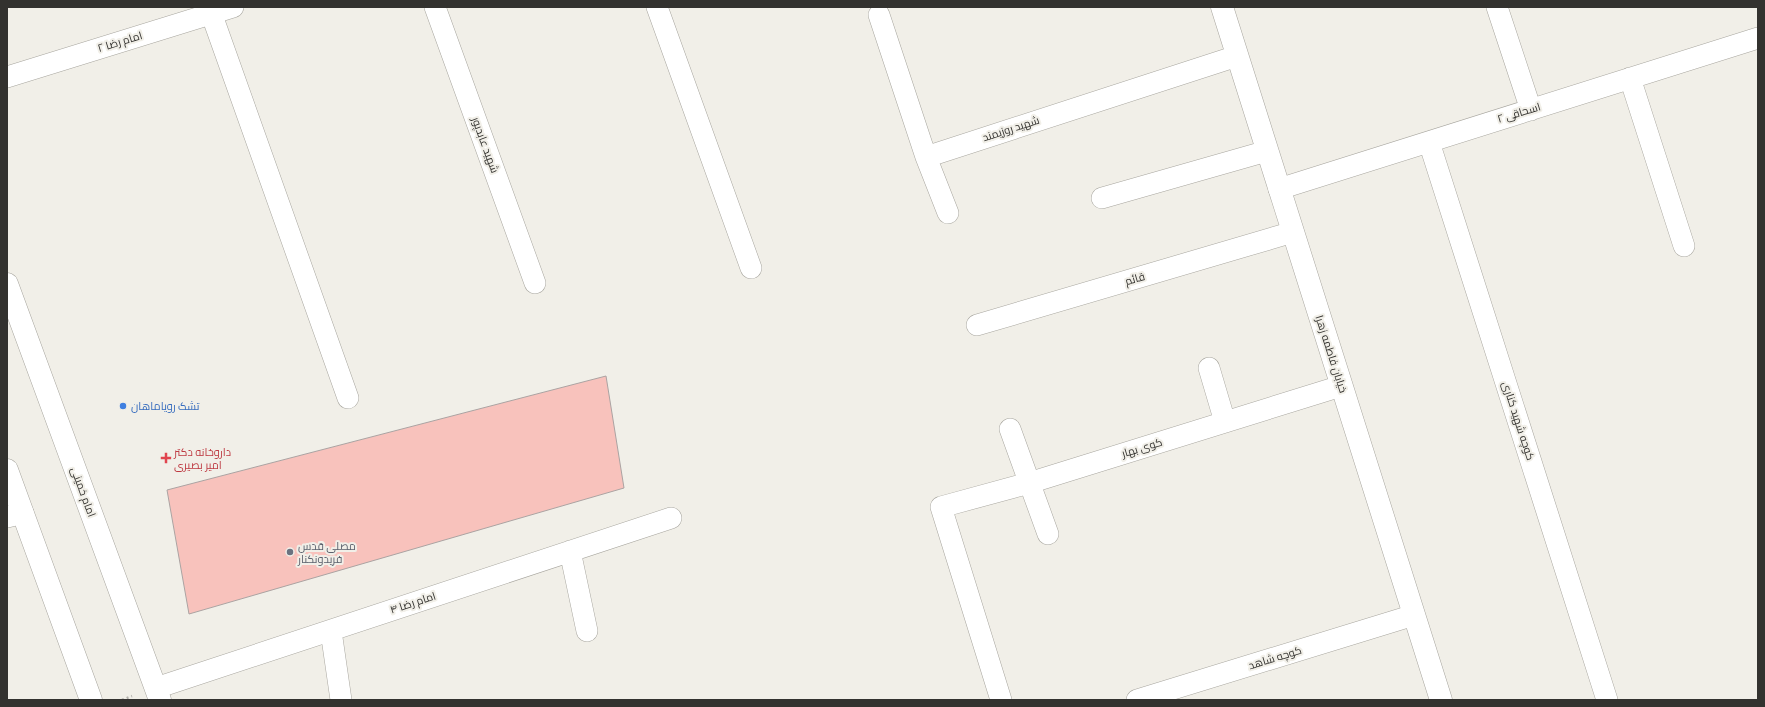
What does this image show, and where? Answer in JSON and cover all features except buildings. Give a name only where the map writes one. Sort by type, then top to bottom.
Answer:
[{"type":"street","name":"امام رضا ۲","points":[[7,77],[210,10],[233,7]]},
{"type":"street","name":"شهید عابدپور","points":[[435,7],[535,283]]},
{"type":"street","points":[[657,7],[751,268]]},
{"type":"street","name":"خیابان فاطمه زهرا","points":[[1222,7],[1441,700]]},
{"type":"street","points":[[1497,7],[1531,110]]},
{"type":"street","points":[[210,10],[348,398]]},
{"type":"street","points":[[879,15],[926,156],[948,213]]},
{"type":"street","name":"اسحاقی ۲","points":[[1279,189],[1758,38]]},
{"type":"street","name":"شهید روزیمند","points":[[926,156],[1237,56]]},
{"type":"street","points":[[1630,78],[1684,246]]},
{"type":"street","name":"کوچه شهید کناری","points":[[1429,142],[1607,700]]},
{"type":"street","points":[[1102,198],[1267,151]]},
{"type":"street","name":"قائم","points":[[977,325],[1293,232]]},
{"type":"street","name":"امام خمینی","points":[[7,284],[158,694]]},
{"type":"street","points":[[1208,368],[1225,422]]},
{"type":"street","name":"کوی بهار","points":[[1001,700],[941,507],[1029,483],[1341,386]]},
{"type":"street","points":[[1010,429],[1048,534]]},
{"type":"street","points":[[7,470],[15,515],[88,699]]},
{"type":"street","name":"امام رضا ۴","points":[[158,694],[331,630],[671,518]]},
{"type":"street","points":[[570,552],[587,631]]},
{"type":"street","name":"کوچه شاهد","points":[[1137,700],[1414,615]]},
{"type":"street","points":[[331,630],[341,700]]},
{"type":"place","name":"تشک رویاماهان","points":[[123,406]]},
{"type":"place","name":"داروخانه دکتر امیر بصیری","points":[[166,458]]},
{"type":"place","name":"مصلی قدس فریدونکنار","points":[[290,552]]}]
